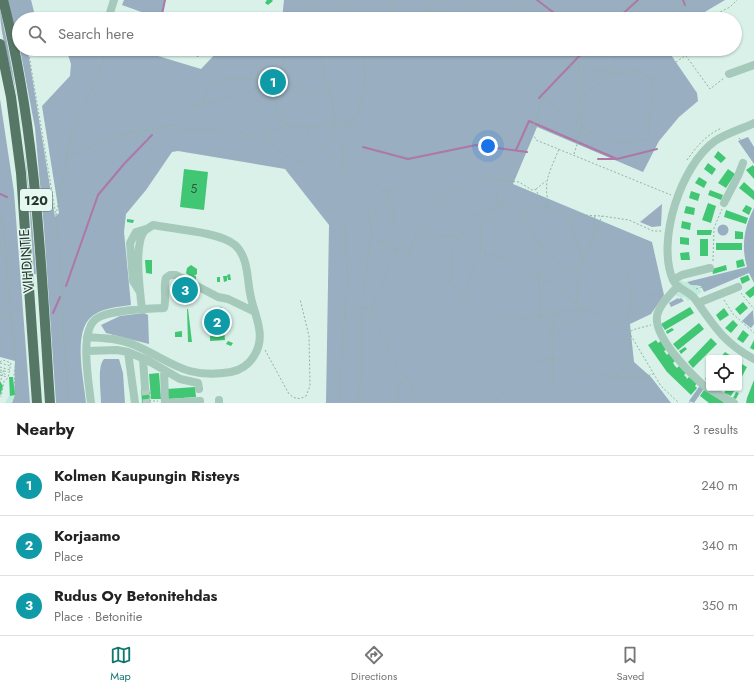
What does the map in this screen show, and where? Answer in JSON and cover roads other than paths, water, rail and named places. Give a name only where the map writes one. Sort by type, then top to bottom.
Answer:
[{"type":"main road","name":"VIHDINTIE","points":[[3,0],[12,40]]},
{"type":"main road","name":"VIHDINTIE","points":[[0,44],[11,97],[21,173],[37,403]]},
{"type":"main road","name":"VIHDINTIE","points":[[16,56],[22,85],[32,164],[50,403]]},
{"type":"street","points":[[110,12],[114,0]]},
{"type":"street","points":[[729,74],[754,65]]},
{"type":"street","points":[[754,123],[716,141],[698,158],[683,183],[677,198],[669,232],[669,261],[676,283],[690,292],[716,330],[731,344],[754,360]]},
{"type":"street","points":[[724,203],[743,163]]},
{"type":"street","points":[[87,337],[117,340],[131,344],[182,370],[196,373],[210,374],[233,371],[248,364],[258,350],[260,330],[243,256],[235,245],[225,239],[189,231],[153,226],[146,229],[142,234],[139,250],[140,310]]},
{"type":"street","points":[[710,268],[682,275],[658,312],[657,325],[662,336],[684,367],[703,384],[734,403]]},
{"type":"street","points":[[95,403],[92,356],[87,337],[91,325],[96,319],[106,315],[164,308],[164,284],[166,278],[170,275],[176,275],[186,281],[194,283],[218,297],[228,299],[255,312]]},
{"type":"street","points":[[698,303],[738,287]]},
{"type":"street","points":[[90,350],[117,350],[128,352],[180,379],[198,383],[199,389]]},
{"type":"street","points":[[90,350],[91,403]]},
{"type":"street","points":[[128,352],[135,403]]},
{"type":"street","points":[[143,359],[145,387]]},
{"type":"street","points":[[164,370],[165,403],[200,401]]},
{"type":"waterway","points":[[162,12],[165,0]]},
{"type":"waterway","points":[[537,0],[553,12]]},
{"type":"waterway","points":[[625,12],[638,0]]},
{"type":"waterway","points":[[683,0],[685,5]]},
{"type":"waterway","points":[[539,98],[579,56]]},
{"type":"waterway","points":[[516,150],[529,121],[617,159]]},
{"type":"waterway","points":[[66,286],[98,195],[124,164],[152,135]]},
{"type":"waterway","points":[[363,147],[408,159],[476,145],[527,152]]},
{"type":"waterway","points":[[598,159],[617,159],[657,149]]},
{"type":"waterway","points":[[0,194],[7,197]]},
{"type":"waterway","points":[[53,313],[60,297]]},
{"type":"tunnel","points":[[145,387],[147,403]]},
{"type":"place","name":"Kolmen Kaupungin Risteys","points":[[273,82]]},
{"type":"place","name":"Rudus Oy Betonitehdas","points":[[185,290]]},
{"type":"place","name":"Korjaamo","points":[[217,322]]}]
